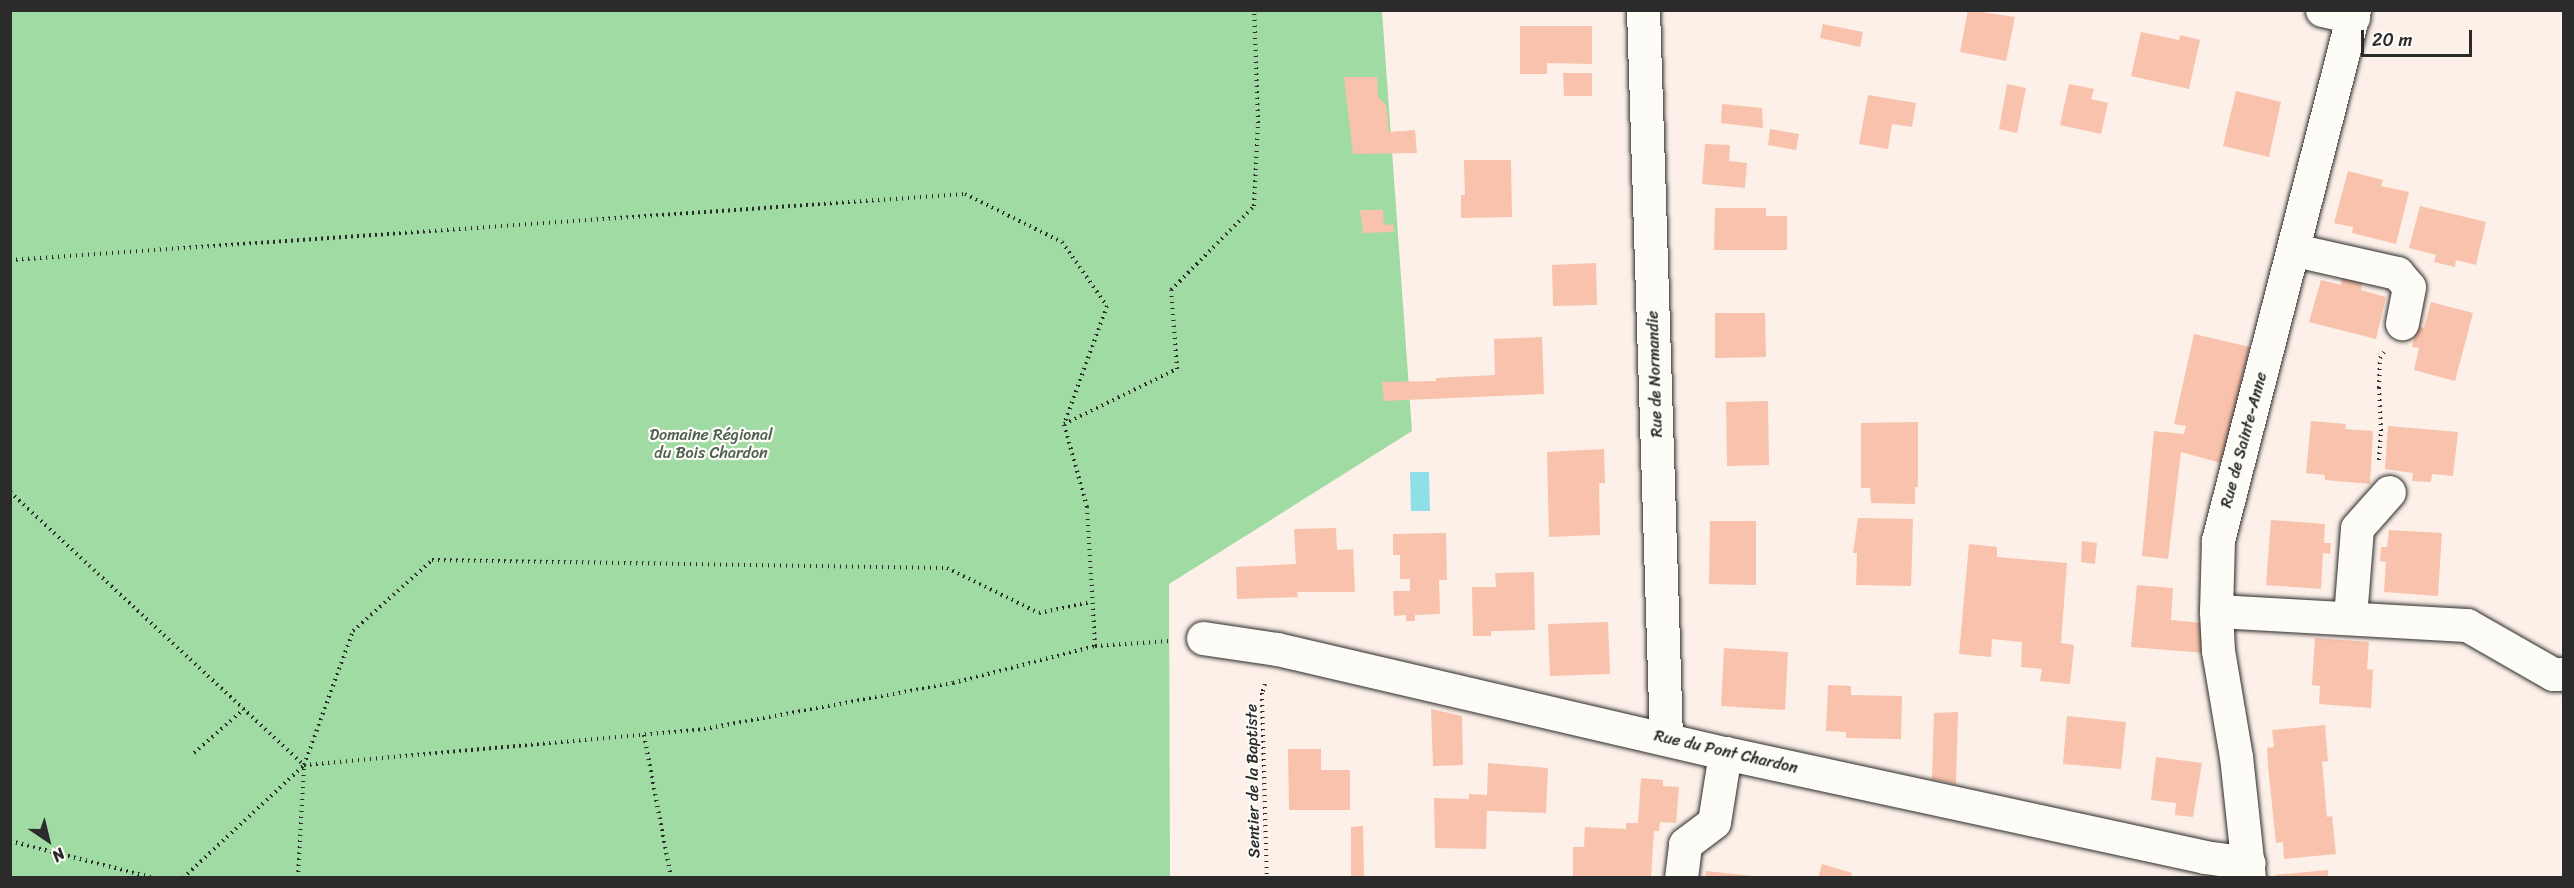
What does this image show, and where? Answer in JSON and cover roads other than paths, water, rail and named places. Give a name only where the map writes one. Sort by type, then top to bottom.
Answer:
[{"type":"street","name":"Rue de Normandie","points":[[1643,10],[1666,738]]},
{"type":"street","name":"Rue de Sainte-Anne","points":[[2249,870],[2236,757],[2218,651],[2216,611],[2218,540],[2295,250],[2343,13]]},
{"type":"street","points":[[2295,250],[2397,273],[2409,287],[2402,323]]},
{"type":"street","points":[[2350,617],[2357,528],[2389,492]]},
{"type":"street","points":[[2216,611],[2467,625],[2553,674],[2564,674]]},
{"type":"street","name":"Rue du Pont Chardon","points":[[1203,638],[1277,649],[1725,753],[2204,857],[2249,870]]},
{"type":"street","points":[[1681,878],[1684,844],[1714,822],[1725,753]]},
{"type":"water","points":[[1410,472],[1429,472],[1430,511],[1411,511]]},
{"type":"park label","name":"Domaine Régional du Bois Chardon","points":[[711,444]]}]
